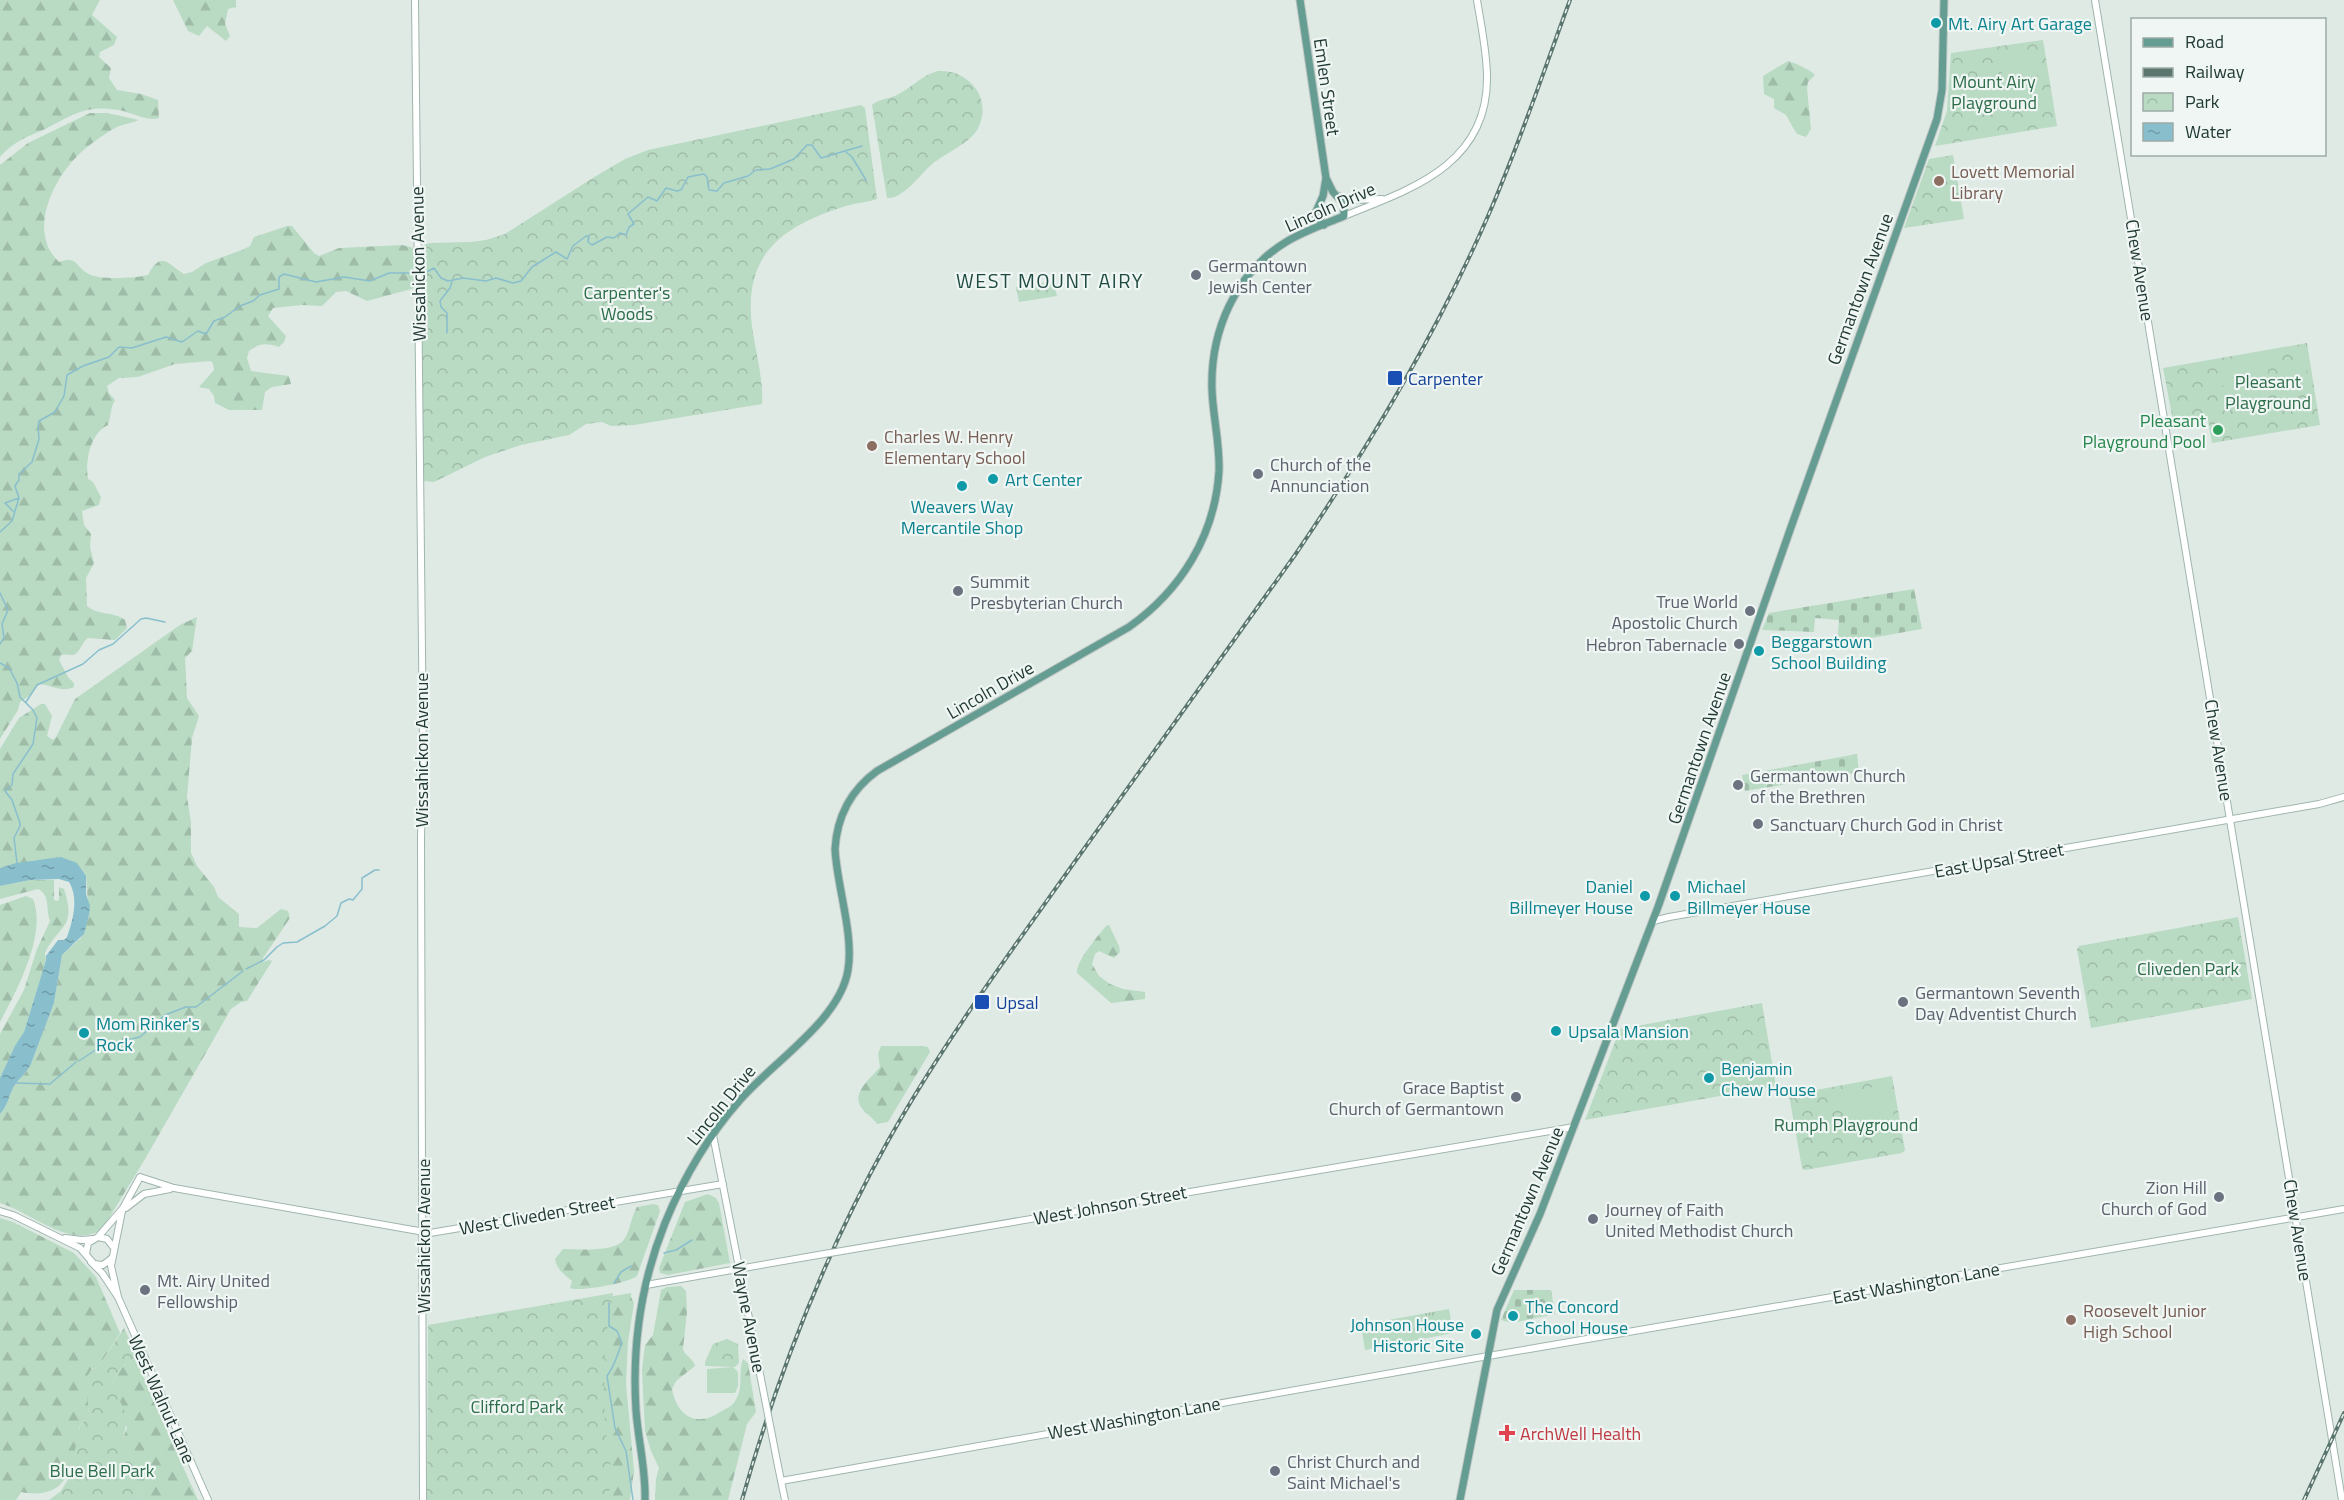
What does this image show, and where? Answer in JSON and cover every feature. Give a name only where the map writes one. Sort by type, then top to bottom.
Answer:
[{"type":"main road","name":"Emlen Street","points":[[1299,0],[1326,178],[1321,202],[1315,214],[1324,225]]},
{"type":"main road","name":"Germantown Avenue","points":[[1460,1500],[1487,1356],[1499,1306],[1536,1224],[1575,1127],[1653,921],[1937,119],[1942,90],[1944,0]]},
{"type":"main road","name":"Emlen Street","points":[[1326,178],[1344,204],[1344,216]]},
{"type":"main road","points":[[1321,202],[1327,197],[1336,195]]},
{"type":"main road","name":"Lincoln Drive","points":[[645,1500],[635,1378],[637,1337],[646,1285],[659,1239],[679,1191],[713,1135],[758,1081],[826,1016],[842,991],[848,971],[849,948],[836,865],[836,841],[841,816],[857,789],[870,777],[1129,627],[1157,605],[1184,573],[1204,535],[1217,485],[1219,447],[1212,378],[1215,350],[1226,312],[1241,285],[1262,261],[1286,242],[1344,216]]},
{"type":"street","name":"Wissahickon Avenue","points":[[415,0],[423,743],[421,855],[423,1500]]},
{"type":"street","name":"Lincoln Drive","points":[[1344,216],[1427,180],[1441,172],[1459,155],[1478,124],[1486,100],[1487,77],[1477,0]]},
{"type":"street","name":"Chew Avenue","points":[[2095,0],[2342,1500]]},
{"type":"street","points":[[1336,195],[1349,200],[1386,199]]},
{"type":"street","name":"East Upsal Street","points":[[1653,921],[2325,803],[2344,797]]},
{"type":"street","name":"West Johnson Street","points":[[646,1285],[1575,1127]]},
{"type":"street","name":"Wayne Avenue","points":[[713,1135],[785,1500]]},
{"type":"street","name":"West Cliveden Street","points":[[123,1208],[140,1177],[174,1188],[423,1232],[435,1232],[723,1184]]},
{"type":"street","name":"West Cliveden Street","points":[[120,1218],[130,1204],[144,1194],[174,1188]]},
{"type":"street","points":[[0,1211],[13,1215],[80,1248],[92,1262],[103,1265],[112,1258],[123,1208]]},
{"type":"street","points":[[86,1254],[88,1243],[96,1238],[123,1208]]},
{"type":"street","name":"East Washington Lane","points":[[1487,1356],[2344,1209]]},
{"type":"street","points":[[55,1236],[79,1240],[96,1238],[110,1241],[114,1249]]},
{"type":"street","name":"West Walnut Lane","points":[[112,1258],[111,1271],[118,1297]]},
{"type":"street","name":"West Walnut Lane","points":[[92,1262],[102,1272],[118,1297],[208,1500]]},
{"type":"street","name":"West Washington Lane","points":[[781,1481],[1487,1356]]},
{"type":"green space","points":[[0,0],[100,0],[92,15],[117,37],[114,45],[100,52],[99,57],[111,68],[109,78],[117,90],[141,94],[158,100],[159,118],[149,119],[123,111],[106,109],[87,110],[25,138],[0,157]]},
{"type":"green space","points":[[173,0],[236,0],[236,7],[228,9],[225,24],[230,36],[226,41],[207,26],[199,36],[188,31]]},
{"type":"green space","name":"Mount Airy Playground","points":[[2043,40],[2057,126],[1935,146],[1947,111],[1951,53]]},
{"type":"green space","points":[[2032,51],[2039,89],[2026,90],[2010,83],[2018,95],[2022,110],[1985,112],[1979,76],[1993,75],[2009,83],[2001,71],[1998,56]]},
{"type":"green space","points":[[1788,61],[1815,75],[1808,82],[1807,88],[1811,129],[1806,137],[1797,134],[1786,115],[1774,108],[1774,99],[1764,94],[1763,76]]},
{"type":"green space","points":[[938,71],[960,75],[969,81],[981,98],[982,119],[977,130],[968,140],[935,162],[904,191],[895,197],[887,198],[872,105],[895,96]]},
{"type":"green space","name":"Carpenter's Woods","points":[[861,105],[865,108],[877,199],[823,214],[786,234],[772,246],[761,262],[754,280],[751,301],[752,326],[761,376],[762,404],[634,425],[611,426],[602,422],[586,424],[569,435],[521,445],[485,457],[434,482],[423,481],[421,266],[423,245],[486,240],[505,234],[596,176],[625,159],[648,150]]},
{"type":"green space","points":[[90,113],[107,113],[139,120],[117,127],[86,148],[64,171],[55,186],[48,202],[45,234],[49,249],[59,262],[70,260],[92,276],[108,278],[148,275],[161,261],[165,261],[184,274],[250,246],[254,237],[292,226],[319,256],[339,248],[402,245],[414,248],[415,288],[367,301],[346,291],[336,292],[322,306],[302,305],[273,308],[268,316],[286,336],[284,342],[279,347],[267,344],[256,346],[249,351],[247,358],[251,371],[289,376],[291,384],[272,387],[265,392],[262,410],[229,410],[215,403],[214,396],[209,389],[199,387],[214,370],[213,363],[210,361],[175,364],[138,377],[119,378],[107,386],[115,400],[108,425],[97,434],[93,441],[87,465],[88,479],[93,482],[101,497],[99,505],[82,511],[84,525],[91,534],[90,547],[94,563],[86,578],[87,606],[96,611],[120,617],[125,620],[127,628],[115,640],[88,638],[75,654],[61,655],[59,660],[74,683],[74,687],[61,689],[39,684],[32,694],[20,702],[18,710],[0,739],[0,165],[28,143]]},
{"type":"green space","points":[[1953,155],[1964,219],[1904,228],[1929,159]]},
{"type":"green space","points":[[1053,281],[1057,296],[1019,302],[1016,287]]},
{"type":"green space","name":"Pleasant Playground","points":[[2307,343],[2320,425],[2212,443],[2208,420],[2174,426],[2163,368]]},
{"type":"green space","points":[[2303,350],[2309,386],[2298,388],[2292,351]]},
{"type":"green space","points":[[2269,353],[2268,373],[2261,390],[2247,403],[2228,410],[2218,361]]},
{"type":"green space","points":[[1914,589],[1922,629],[1837,644],[1839,620],[1815,618],[1814,632],[1762,630],[1769,613]]},
{"type":"green space","points":[[197,617],[192,651],[185,658],[187,698],[199,716],[192,738],[187,797],[191,823],[191,853],[197,866],[214,887],[218,897],[239,914],[239,927],[257,928],[281,909],[288,911],[290,918],[263,958],[263,962],[272,961],[247,1001],[231,1009],[103,1228],[91,1234],[65,1233],[0,1203],[0,1114],[13,1088],[31,1064],[54,1003],[62,955],[81,938],[89,915],[86,876],[36,860],[0,868],[0,749],[19,718],[41,704],[45,704],[52,716],[47,736],[53,740],[75,699],[180,625]]},
{"type":"green space","points":[[1857,754],[1859,772],[1745,791],[1742,775]]},
{"type":"green space","points":[[30,880],[54,880],[54,900],[57,901],[59,900],[59,887],[64,889],[67,919],[45,953],[46,960],[24,1032],[0,1078],[0,1034],[24,990],[37,949],[50,921],[45,895],[38,889],[0,899],[0,886]]},
{"type":"green space","points":[[26,896],[33,899],[36,913],[33,945],[22,978],[0,1022],[0,905]]},
{"type":"green space","name":"Cliveden Park","points":[[2238,917],[2252,999],[2091,1028],[2077,949],[2079,946]]},
{"type":"green space","points":[[1109,925],[1120,952],[1114,958],[1099,951],[1095,954],[1092,964],[1099,976],[1110,984],[1123,989],[1145,992],[1145,999],[1111,1003],[1077,973],[1084,955]]},
{"type":"green space","points":[[1762,1003],[1776,1086],[1585,1120],[1620,1029]]},
{"type":"green space","points":[[881,1046],[922,1046],[928,1047],[930,1052],[888,1122],[877,1124],[861,1107],[859,1096],[864,1086],[880,1067],[878,1054]]},
{"type":"green space","name":"Rumph Playground","points":[[1892,1076],[1905,1150],[1902,1153],[1805,1170],[1802,1168],[1789,1095]]},
{"type":"green space","points":[[1886,1084],[1896,1127],[1878,1129],[1870,1127],[1862,1123],[1850,1111],[1844,1094]]},
{"type":"green space","points":[[708,1194],[716,1198],[719,1203],[730,1263],[668,1275],[660,1273],[659,1268],[685,1202]]},
{"type":"green space","points":[[658,1205],[660,1211],[637,1276],[604,1286],[570,1288],[572,1281],[559,1269],[555,1259],[563,1249],[597,1249],[621,1243],[627,1234],[637,1207]]},
{"type":"green space","points":[[0,1218],[13,1222],[74,1253],[96,1277],[120,1333],[99,1366],[92,1369],[87,1377],[89,1415],[79,1427],[75,1452],[68,1473],[56,1488],[47,1492],[21,1492],[16,1500],[0,1500]]},
{"type":"green space","points":[[681,1286],[686,1291],[687,1312],[683,1349],[695,1366],[676,1381],[672,1389],[678,1406],[683,1412],[689,1417],[703,1419],[730,1406],[738,1396],[743,1359],[748,1363],[756,1412],[747,1424],[728,1500],[655,1500],[659,1468],[645,1431],[642,1370],[645,1345],[653,1335],[661,1290]]},
{"type":"green space","points":[[1514,1290],[1551,1290],[1555,1314],[1512,1323],[1501,1320]]},
{"type":"green space","name":"Clifford Park","points":[[613,1293],[606,1335],[604,1378],[605,1426],[613,1480],[606,1500],[427,1500],[428,1325]]},
{"type":"green space","points":[[631,1293],[634,1303],[628,1342],[626,1383],[634,1471],[630,1500],[581,1500],[434,1327]]},
{"type":"green space","points":[[1449,1309],[1453,1333],[1365,1350],[1361,1325]]},
{"type":"green space","name":"Blue Bell Park","points":[[124,1328],[138,1357],[122,1368],[111,1386],[125,1412],[126,1425],[122,1441],[134,1461],[135,1475],[141,1482],[141,1487],[135,1500],[49,1500],[61,1491],[69,1478],[80,1426],[89,1415],[86,1388],[88,1375],[99,1366]]},
{"type":"green space","points":[[727,1339],[738,1344],[739,1363],[735,1367],[705,1366],[713,1344]]},
{"type":"green space","points":[[136,1358],[198,1500],[135,1500],[141,1487],[133,1469],[134,1464],[122,1441],[127,1428],[111,1386],[121,1369]]},
{"type":"green space","points":[[733,1367],[738,1372],[738,1386],[735,1393],[707,1393],[707,1369]]},
{"type":"water","points":[[61,857],[77,863],[86,876],[89,915],[84,934],[62,955],[54,1003],[31,1064],[13,1088],[0,1114],[0,1078],[24,1032],[46,956],[58,940],[64,940],[67,937],[73,916],[74,895],[69,882],[59,879],[30,880],[0,886],[0,868],[16,863]]},
{"type":"waterway","points":[[425,273],[434,268],[441,278],[448,281],[463,278],[486,281],[496,278],[513,283],[521,281],[532,267],[556,252],[567,259],[573,246],[586,236],[589,236],[588,242],[592,245],[607,237],[614,238],[620,233],[626,235],[629,227],[634,224],[628,214],[648,197],[657,201],[666,188],[681,190],[688,177],[704,174],[707,177],[709,190],[717,191],[724,183],[748,176],[756,170],[770,169],[794,159],[807,145],[812,145],[821,158],[862,146]]},
{"type":"waterway","points":[[846,152],[852,157],[866,180]]},
{"type":"waterway","points":[[0,532],[12,521],[19,498],[15,486],[19,480],[19,474],[32,462],[39,439],[39,421],[55,412],[64,396],[67,375],[83,366],[109,357],[119,347],[132,348],[166,337],[182,342],[198,331],[206,334],[214,321],[225,317],[260,295],[279,289],[279,277],[284,274],[316,282],[344,277],[370,281],[389,273],[413,273]]},
{"type":"waterway","points":[[447,333],[447,313],[441,307],[440,301],[452,282]]},
{"type":"waterway","points":[[13,511],[5,503],[19,498]]},
{"type":"waterway","points":[[0,593],[8,610],[2,624],[4,638],[0,644]]},
{"type":"waterway","points":[[26,702],[37,685],[83,664],[99,650],[113,644],[141,619],[165,622]]},
{"type":"waterway","points":[[0,663],[9,668],[17,683],[20,697],[33,710],[37,718],[33,744],[13,774],[12,785],[5,791],[12,800],[20,823],[14,838],[17,863]]},
{"type":"waterway","points":[[246,969],[264,960],[283,943],[297,942],[325,926],[337,916],[341,903],[349,899],[353,900],[362,889],[362,878],[379,870]]},
{"type":"waterway","points":[[79,1061],[103,1045],[140,1037],[165,1015],[186,1007],[196,1007],[243,971]]},
{"type":"waterway","points":[[16,1083],[50,1084],[76,1062]]},
{"type":"waterway","points":[[664,1253],[676,1250],[692,1240]]},
{"type":"waterway","points":[[614,1283],[621,1272],[631,1266]]},
{"type":"waterway","points":[[609,1303],[609,1326],[617,1331],[622,1343],[607,1376],[615,1428],[626,1451],[633,1500]]},
{"type":"railway","points":[[742,1500],[771,1407],[804,1316],[844,1227],[888,1141],[929,1072],[973,1005],[1295,555],[1349,474],[1423,347],[1468,260],[1520,136],[1570,0]]},
{"type":"railway","points":[[2304,1500],[2344,1413]]},
{"type":"place","name":"Mt. Airy Art Garage","points":[[1936,23]]},
{"type":"place","name":"Lovett Memorial Library","points":[[1939,181]]},
{"type":"place","name":"Germantown Jewish Center","points":[[1196,275]]},
{"type":"place","name":"Carpenter","points":[[1395,378]]},
{"type":"place","name":"Pleasant Playground Pool","points":[[2218,430]]},
{"type":"place","name":"Charles W. Henry Elementary School","points":[[872,446]]},
{"type":"place","name":"Church of the Annunciation","points":[[1258,474]]},
{"type":"place","name":"Art Center","points":[[993,479]]},
{"type":"place","name":"Weavers Way Mercantile Shop","points":[[962,486]]},
{"type":"place","name":"Summit Presbyterian Church","points":[[958,591]]},
{"type":"place","name":"True World Apostolic Church","points":[[1750,611]]},
{"type":"place","name":"Hebron Tabernacle","points":[[1739,644]]},
{"type":"place","name":"Beggarstown School Building","points":[[1759,651]]},
{"type":"place","name":"Germantown Church of the Brethren","points":[[1738,785]]},
{"type":"place","name":"Sanctuary Church God in Christ","points":[[1758,824]]},
{"type":"place","name":"Daniel Billmeyer House","points":[[1645,896]]},
{"type":"place","name":"Michael Billmeyer House","points":[[1675,896]]},
{"type":"place","name":"Upsal","points":[[982,1002]]},
{"type":"place","name":"Germantown Seventh Day Adventist Church","points":[[1903,1002]]},
{"type":"place","name":"Upsala Mansion","points":[[1556,1031]]},
{"type":"place","name":"Mom Rinker's Rock","points":[[84,1033]]},
{"type":"place","name":"Benjamin Chew House","points":[[1709,1078]]},
{"type":"place","name":"Grace Baptist Church of Germantown","points":[[1516,1097]]},
{"type":"place","name":"Zion Hill Church of God","points":[[2219,1197]]},
{"type":"place","name":"Journey of Faith United Methodist Church","points":[[1593,1219]]},
{"type":"place","name":"Mt. Airy United Fellowship","points":[[145,1290]]},
{"type":"place","name":"The Concord School House","points":[[1513,1316]]},
{"type":"place","name":"Roosevelt Junior High School","points":[[2071,1320]]},
{"type":"place","name":"Johnson House Historic Site","points":[[1476,1334]]},
{"type":"place","name":"ArchWell Health","points":[[1507,1433]]},
{"type":"place","name":"Christ Church and Saint Michael's","points":[[1275,1471]]},
{"type":"district","name":"WEST MOUNT AIRY","points":[[1050,280]]}]
